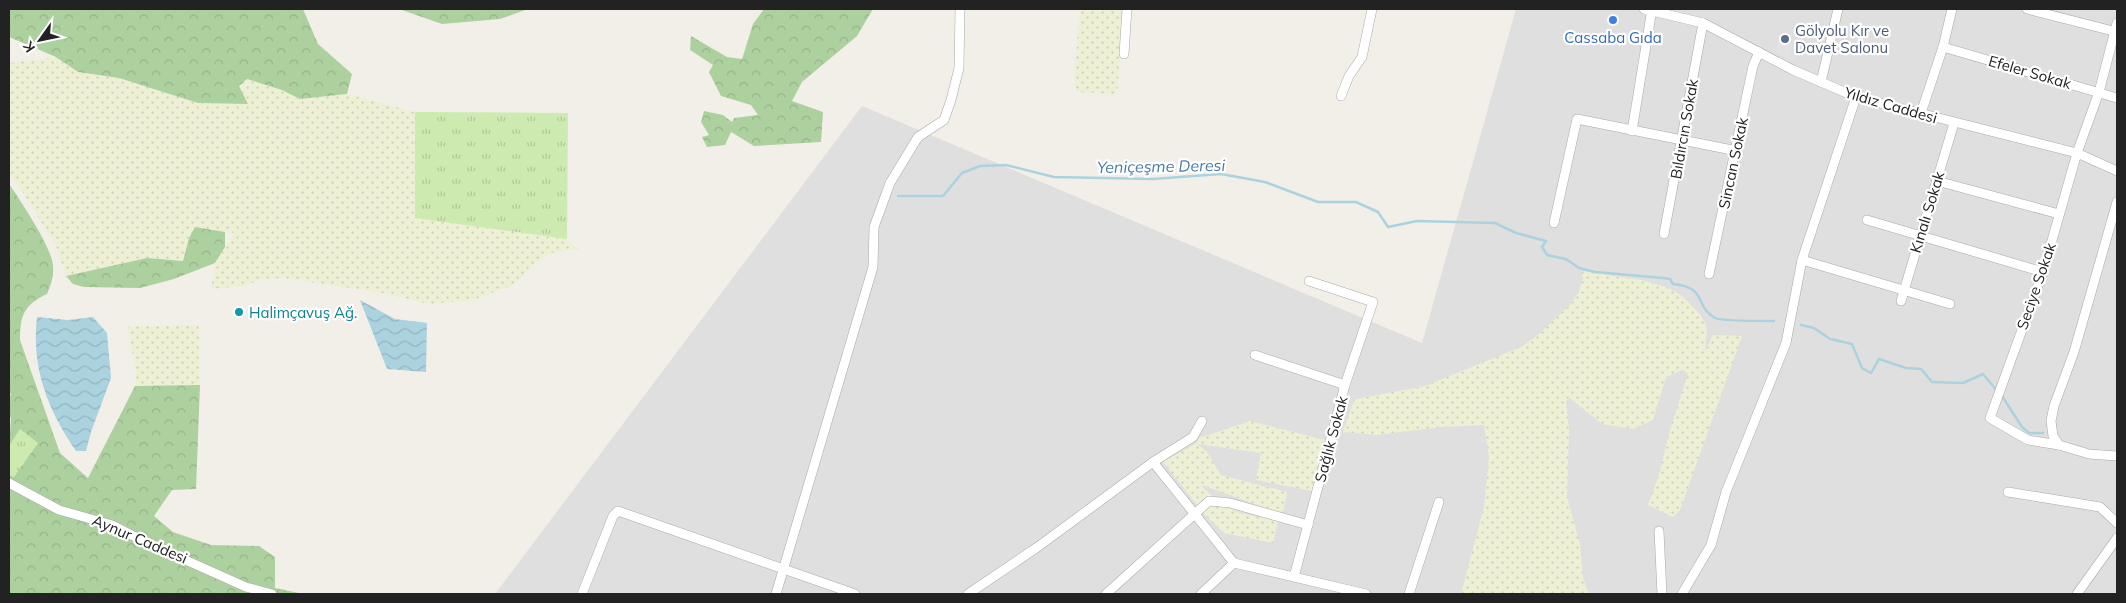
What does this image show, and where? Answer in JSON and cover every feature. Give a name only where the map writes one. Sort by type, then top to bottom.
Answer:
[{"type":"street","points":[[776,594],[872,267],[874,227],[890,183],[910,150],[918,137],[944,120],[951,100],[959,68],[960,9]]},
{"type":"street","points":[[1124,54],[1128,9]]},
{"type":"street","points":[[1341,96],[1349,76],[1362,57],[1372,9]]},
{"type":"street","name":"Yıldız Caddesi","points":[[1644,9],[1652,9],[1703,23],[1821,82],[1856,97],[2077,153],[2117,171]]},
{"type":"street","points":[[1632,131],[1652,9]]},
{"type":"street","points":[[1821,82],[1838,9]]},
{"type":"street","points":[[1921,113],[1943,47],[1952,9]]},
{"type":"street","points":[[2027,9],[2116,29]]},
{"type":"street","name":"Bıldırcın Sokak","points":[[1664,234],[1703,23]]},
{"type":"street","name":"Seciye Sokak","points":[[2059,445],[2028,440],[1990,418],[2043,272],[2077,153],[2100,92],[2116,29]]},
{"type":"street","name":"Efeler Sokak","points":[[1943,47],[2117,98]]},
{"type":"street","name":"Sincan Sokak","points":[[1709,274],[1737,150],[1753,66],[1759,52]]},
{"type":"street","points":[[1682,594],[1711,545],[1726,492],[1786,343],[1802,260],[1856,97]]},
{"type":"street","points":[[1554,223],[1577,119],[1737,150]]},
{"type":"street","name":"Kınalı Sokak","points":[[1901,301],[1954,123]]},
{"type":"street","points":[[1937,180],[2060,214]]},
{"type":"street","points":[[2117,202],[2085,317],[2054,406],[2051,421],[2053,436],[2059,445],[2089,454],[2117,456]]},
{"type":"street","points":[[1867,220],[1920,234],[2043,272]]},
{"type":"street","points":[[1802,260],[1950,304]]},
{"type":"street","name":"Sağlık Sokak","points":[[1294,577],[1345,384],[1373,302],[1309,281]]},
{"type":"street","points":[[1255,355],[1345,384]]},
{"type":"street","points":[[968,594],[1039,546],[1153,462],[1193,437],[1202,421]]},
{"type":"street","points":[[1153,462],[1234,563],[1366,594]]},
{"type":"street","name":"Aynur Caddesi","points":[[9,482],[59,510],[112,525],[145,542],[246,587],[272,594]]},
{"type":"street","points":[[2008,492],[2100,507],[2117,523]]},
{"type":"street","points":[[1106,594],[1209,501],[1230,503],[1308,525]]},
{"type":"street","points":[[1409,594],[1439,502]]},
{"type":"street","points":[[582,594],[613,516],[618,511],[657,527],[727,548],[855,594]]},
{"type":"street","points":[[1659,531],[1662,594]]},
{"type":"street","points":[[2077,594],[2117,538]]},
{"type":"street","points":[[1201,594],[1234,563]]},
{"type":"shaded area","points":[[1516,9],[2117,9],[2117,594],[495,594],[862,106],[1422,343]]},
{"type":"shaded area","points":[[1779,41],[1793,45],[1790,55],[1795,57],[1792,61],[1776,52]]},
{"type":"green space","points":[[9,9],[303,9],[318,44],[352,74],[347,94],[300,99],[282,90],[247,79],[239,86],[248,104],[198,103],[119,78],[78,72],[56,57],[9,37]]},
{"type":"green space","points":[[399,9],[528,9],[500,19],[442,24]]},
{"type":"green space","points":[[764,9],[873,9],[857,36],[802,82],[792,101],[823,112],[821,142],[754,146],[731,132],[725,145],[707,147],[702,137],[709,135],[701,122],[704,111],[723,115],[732,122],[734,118],[758,115],[751,105],[721,96],[709,72],[713,65],[690,50],[691,36],[727,57],[742,59],[753,24]]},
{"type":"green space","points":[[1080,9],[1124,9],[1117,94],[1076,92],[1074,76]]},
{"type":"green space","points":[[56,57],[78,72],[119,78],[198,103],[247,104],[239,86],[247,79],[282,90],[300,99],[347,94],[415,112],[415,218],[564,237],[578,249],[551,253],[536,263],[513,285],[473,300],[429,304],[383,293],[282,278],[263,279],[243,286],[211,289],[215,263],[234,233],[195,227],[189,238],[183,261],[147,258],[66,276],[56,246],[20,188],[9,175],[9,63]]},
{"type":"green space","points":[[415,112],[568,113],[567,239],[415,218]]},
{"type":"green space","points":[[9,184],[39,232],[53,264],[52,277],[47,294],[33,302],[22,317],[20,340],[60,453],[88,478],[135,386],[200,385],[196,489],[172,490],[154,516],[173,532],[211,545],[259,546],[275,557],[275,588],[299,593],[364,594],[9,594],[9,475],[14,477],[38,443],[20,429],[9,446],[11,418],[9,416],[9,399],[11,394],[9,393]]},
{"type":"green space","points":[[195,227],[225,232],[225,247],[215,263],[174,279],[140,288],[84,287],[73,284],[66,276],[147,258],[183,261],[189,238]]},
{"type":"green space","points":[[1581,271],[1641,280],[1666,287],[1681,295],[1700,314],[1707,327],[1705,351],[1713,335],[1742,336],[1680,510],[1673,517],[1648,505],[1659,475],[1670,430],[1688,374],[1683,370],[1666,377],[1653,420],[1633,429],[1602,424],[1570,398],[1566,401],[1569,429],[1567,497],[1580,544],[1583,578],[1589,594],[1461,594],[1484,507],[1489,457],[1484,425],[1442,427],[1377,435],[1343,432],[1353,403],[1357,399],[1425,386],[1521,347],[1538,335],[1570,305],[1579,292],[1583,278]]},
{"type":"green space","points":[[199,325],[200,385],[135,386],[136,375],[128,326]]},
{"type":"green space","points":[[1250,421],[1325,440],[1312,491],[1256,480],[1261,453],[1198,444],[1207,452],[1221,475],[1287,492],[1283,514],[1202,485],[1224,506],[1240,513],[1278,521],[1273,543],[1224,533],[1207,517],[1163,462],[1197,443],[1199,438]]},
{"type":"green space","points":[[20,428],[38,443],[14,478],[9,475],[9,446]]},
{"type":"water","points":[[360,300],[395,319],[427,323],[426,372],[387,369]]},
{"type":"water","points":[[37,317],[68,320],[93,317],[107,333],[111,378],[86,451],[76,451],[66,436],[57,420],[44,388],[37,354]]},
{"type":"waterway","name":"Yeniçeşme Deresi","points":[[898,196],[943,196],[962,173],[980,166],[1006,165],[1054,177],[1153,179],[1221,174],[1265,182],[1318,202],[1356,202],[1378,212],[1388,227],[1417,221],[1495,223],[1516,233],[1546,241],[1542,247],[1547,255],[1566,259],[1579,268],[1595,272],[1670,279],[1673,284],[1692,289],[1704,308],[1715,318],[1774,321]]},
{"type":"waterway","name":"Yeniçeşme Deresi","points":[[1801,325],[1814,328],[1830,339],[1852,344],[1862,368],[1871,373],[1879,359],[1906,368],[1921,369],[1932,382],[1963,383],[1983,374],[1998,392]]},
{"type":"waterway","name":"Yeniçeşme Deresi","points":[[2002,396],[2022,427],[2029,433],[2043,433]]},
{"type":"place","name":"Cassaba Gıda","points":[[1613,20]]},
{"type":"place","name":"Gölyolu Kır ve Davet Salonu","points":[[1785,39]]},
{"type":"place","name":"Halimçavuş Ağ.","points":[[239,312]]}]
